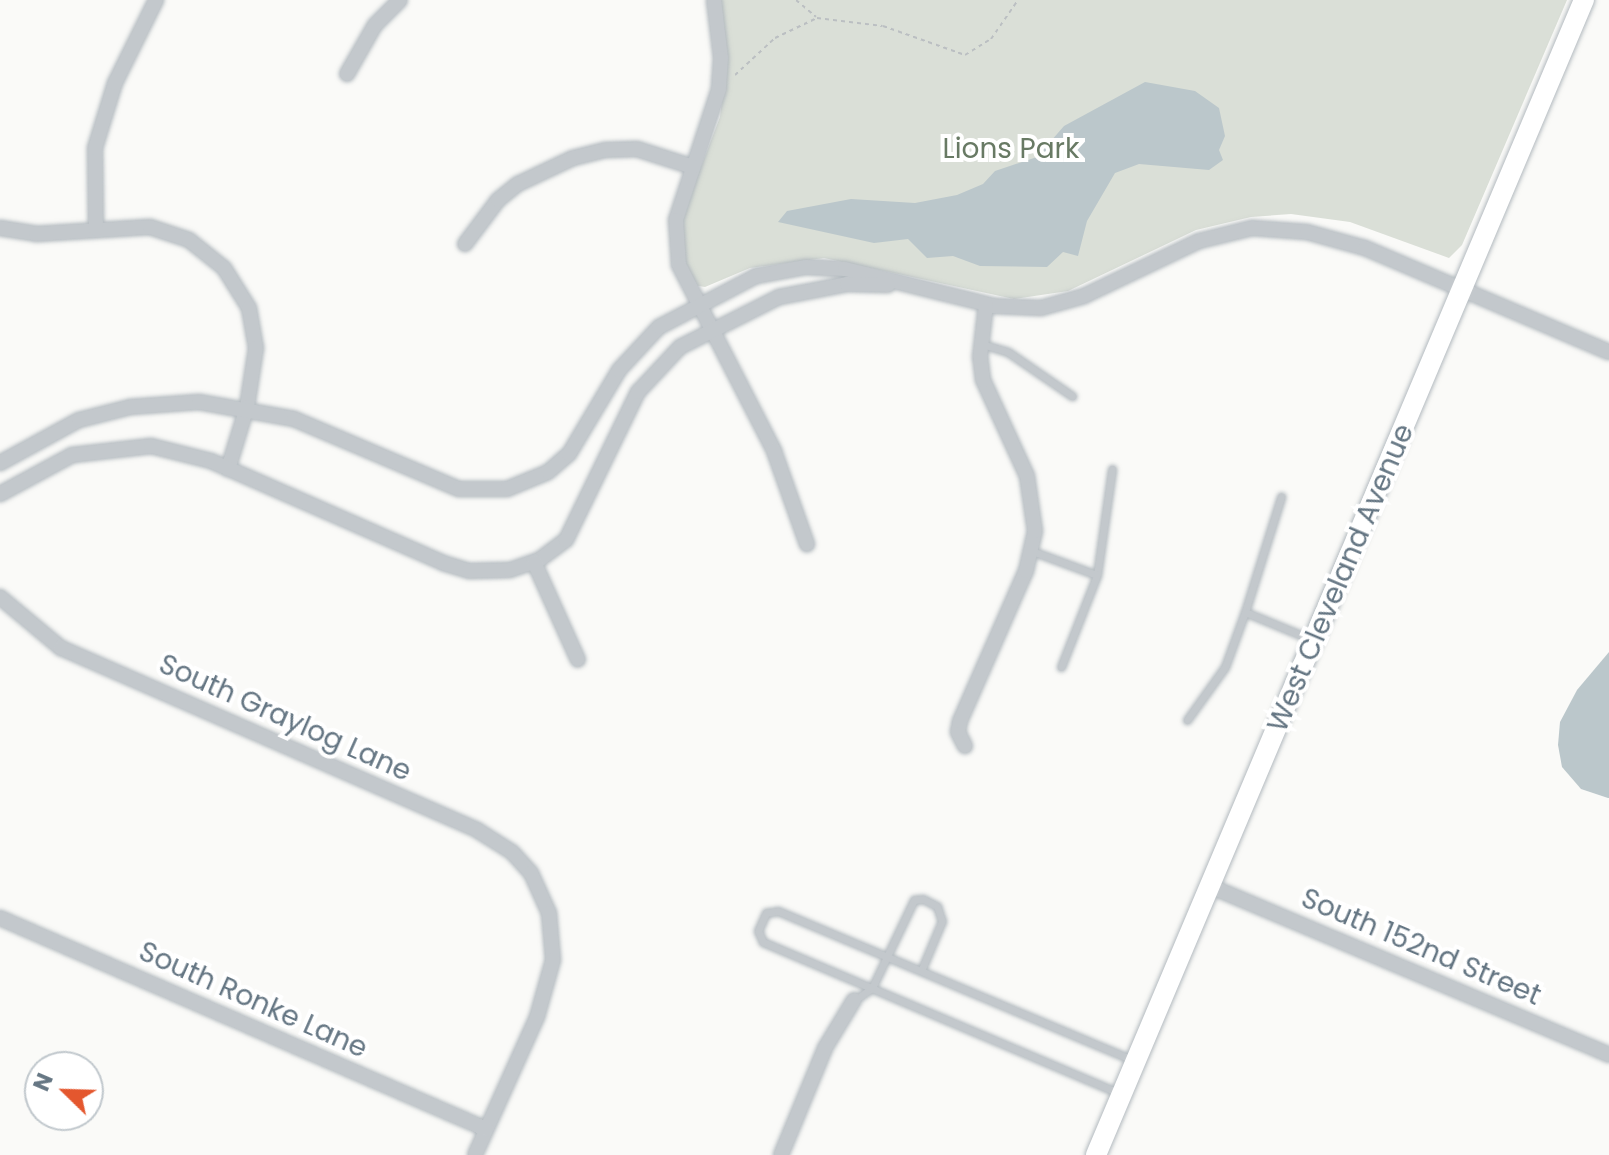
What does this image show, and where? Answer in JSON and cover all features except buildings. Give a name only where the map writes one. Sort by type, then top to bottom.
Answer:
[{"type":"main road","name":"West Cleveland Avenue","points":[[1096,1155],[1212,887],[1584,0]]},
{"type":"street","points":[[96,229],[95,148],[121,68],[156,0]]},
{"type":"street","points":[[347,74],[375,25],[400,0]]},
{"type":"street","points":[[714,0],[721,58],[719,89],[674,234],[679,265],[695,304],[774,451],[807,544]]},
{"type":"street","points":[[465,244],[508,192],[573,158],[606,150],[637,149],[693,167]]},
{"type":"street","points":[[0,228],[36,234],[130,225],[166,231],[201,247],[224,268],[249,308],[255,328],[257,366],[228,469]]},
{"type":"street","points":[[0,463],[79,420],[120,409],[175,401],[247,407],[294,419],[459,489],[507,489],[548,472],[569,454],[628,358],[659,327],[695,304],[756,276],[806,267],[845,269],[986,304],[1055,306],[1199,241],[1252,228],[1331,237],[1463,288],[1609,352]]},
{"type":"street","points":[[0,494],[45,467],[105,447],[151,446],[228,469],[457,568],[493,572],[534,562],[558,547],[580,518],[616,430],[652,372],[710,328],[755,306],[808,290],[847,284],[922,288]]},
{"type":"street","points":[[965,746],[958,732],[960,721],[1032,551],[1034,501],[990,404],[980,343],[986,304]]},
{"type":"street","points":[[534,562],[578,660]]},
{"type":"street","name":"South Graylog Lane","points":[[0,597],[61,648],[498,842],[531,873],[541,892],[554,944],[547,988],[486,1129]]},
{"type":"street","name":"South 152nd Street","points":[[1212,887],[1609,1055]]},
{"type":"street","name":"South Ronke Lane","points":[[0,918],[486,1129]]},
{"type":"street","points":[[781,1155],[825,1048],[854,1000]]},
{"type":"street","points":[[475,1155],[486,1129]]},
{"type":"lane","points":[[980,343],[1008,352],[1072,396]]},
{"type":"lane","points":[[1061,667],[1097,575],[1112,469]]},
{"type":"lane","points":[[1187,720],[1225,667],[1281,497]]},
{"type":"lane","points":[[1032,551],[1097,575]]},
{"type":"lane","points":[[1245,612],[1315,641]]},
{"type":"lane","points":[[854,1000],[872,988],[914,900],[923,899],[937,906],[942,921],[921,971]]},
{"type":"lane","points":[[1122,1094],[763,942],[758,931],[766,913],[778,911],[1136,1062]]},
{"type":"path","points":[[796,0],[817,18]]},
{"type":"path","points":[[719,89],[775,38],[817,18],[883,26],[965,55],[991,39],[1018,0]]},
{"type":"green space","name":"Lions Park","points":[[721,0],[1567,0],[1462,245],[1449,258],[1350,222],[1291,214],[1251,217],[1196,230],[1068,291],[1014,299],[824,258],[750,268],[705,287],[693,285],[682,252],[681,219],[720,117],[727,60]]},
{"type":"shaded area","points":[[1145,82],[1195,91],[1219,108],[1225,136],[1219,150],[1223,160],[1209,170],[1139,164],[1115,173],[1087,221],[1078,256],[1063,252],[1047,267],[980,266],[953,256],[927,258],[908,239],[874,243],[778,222],[787,211],[851,199],[915,203],[957,195],[983,184],[995,171],[1037,157],[1064,126]]},
{"type":"shaded area","points":[[1609,652],[1608,798],[1581,789],[1562,767],[1558,745],[1560,722],[1577,690]]}]
